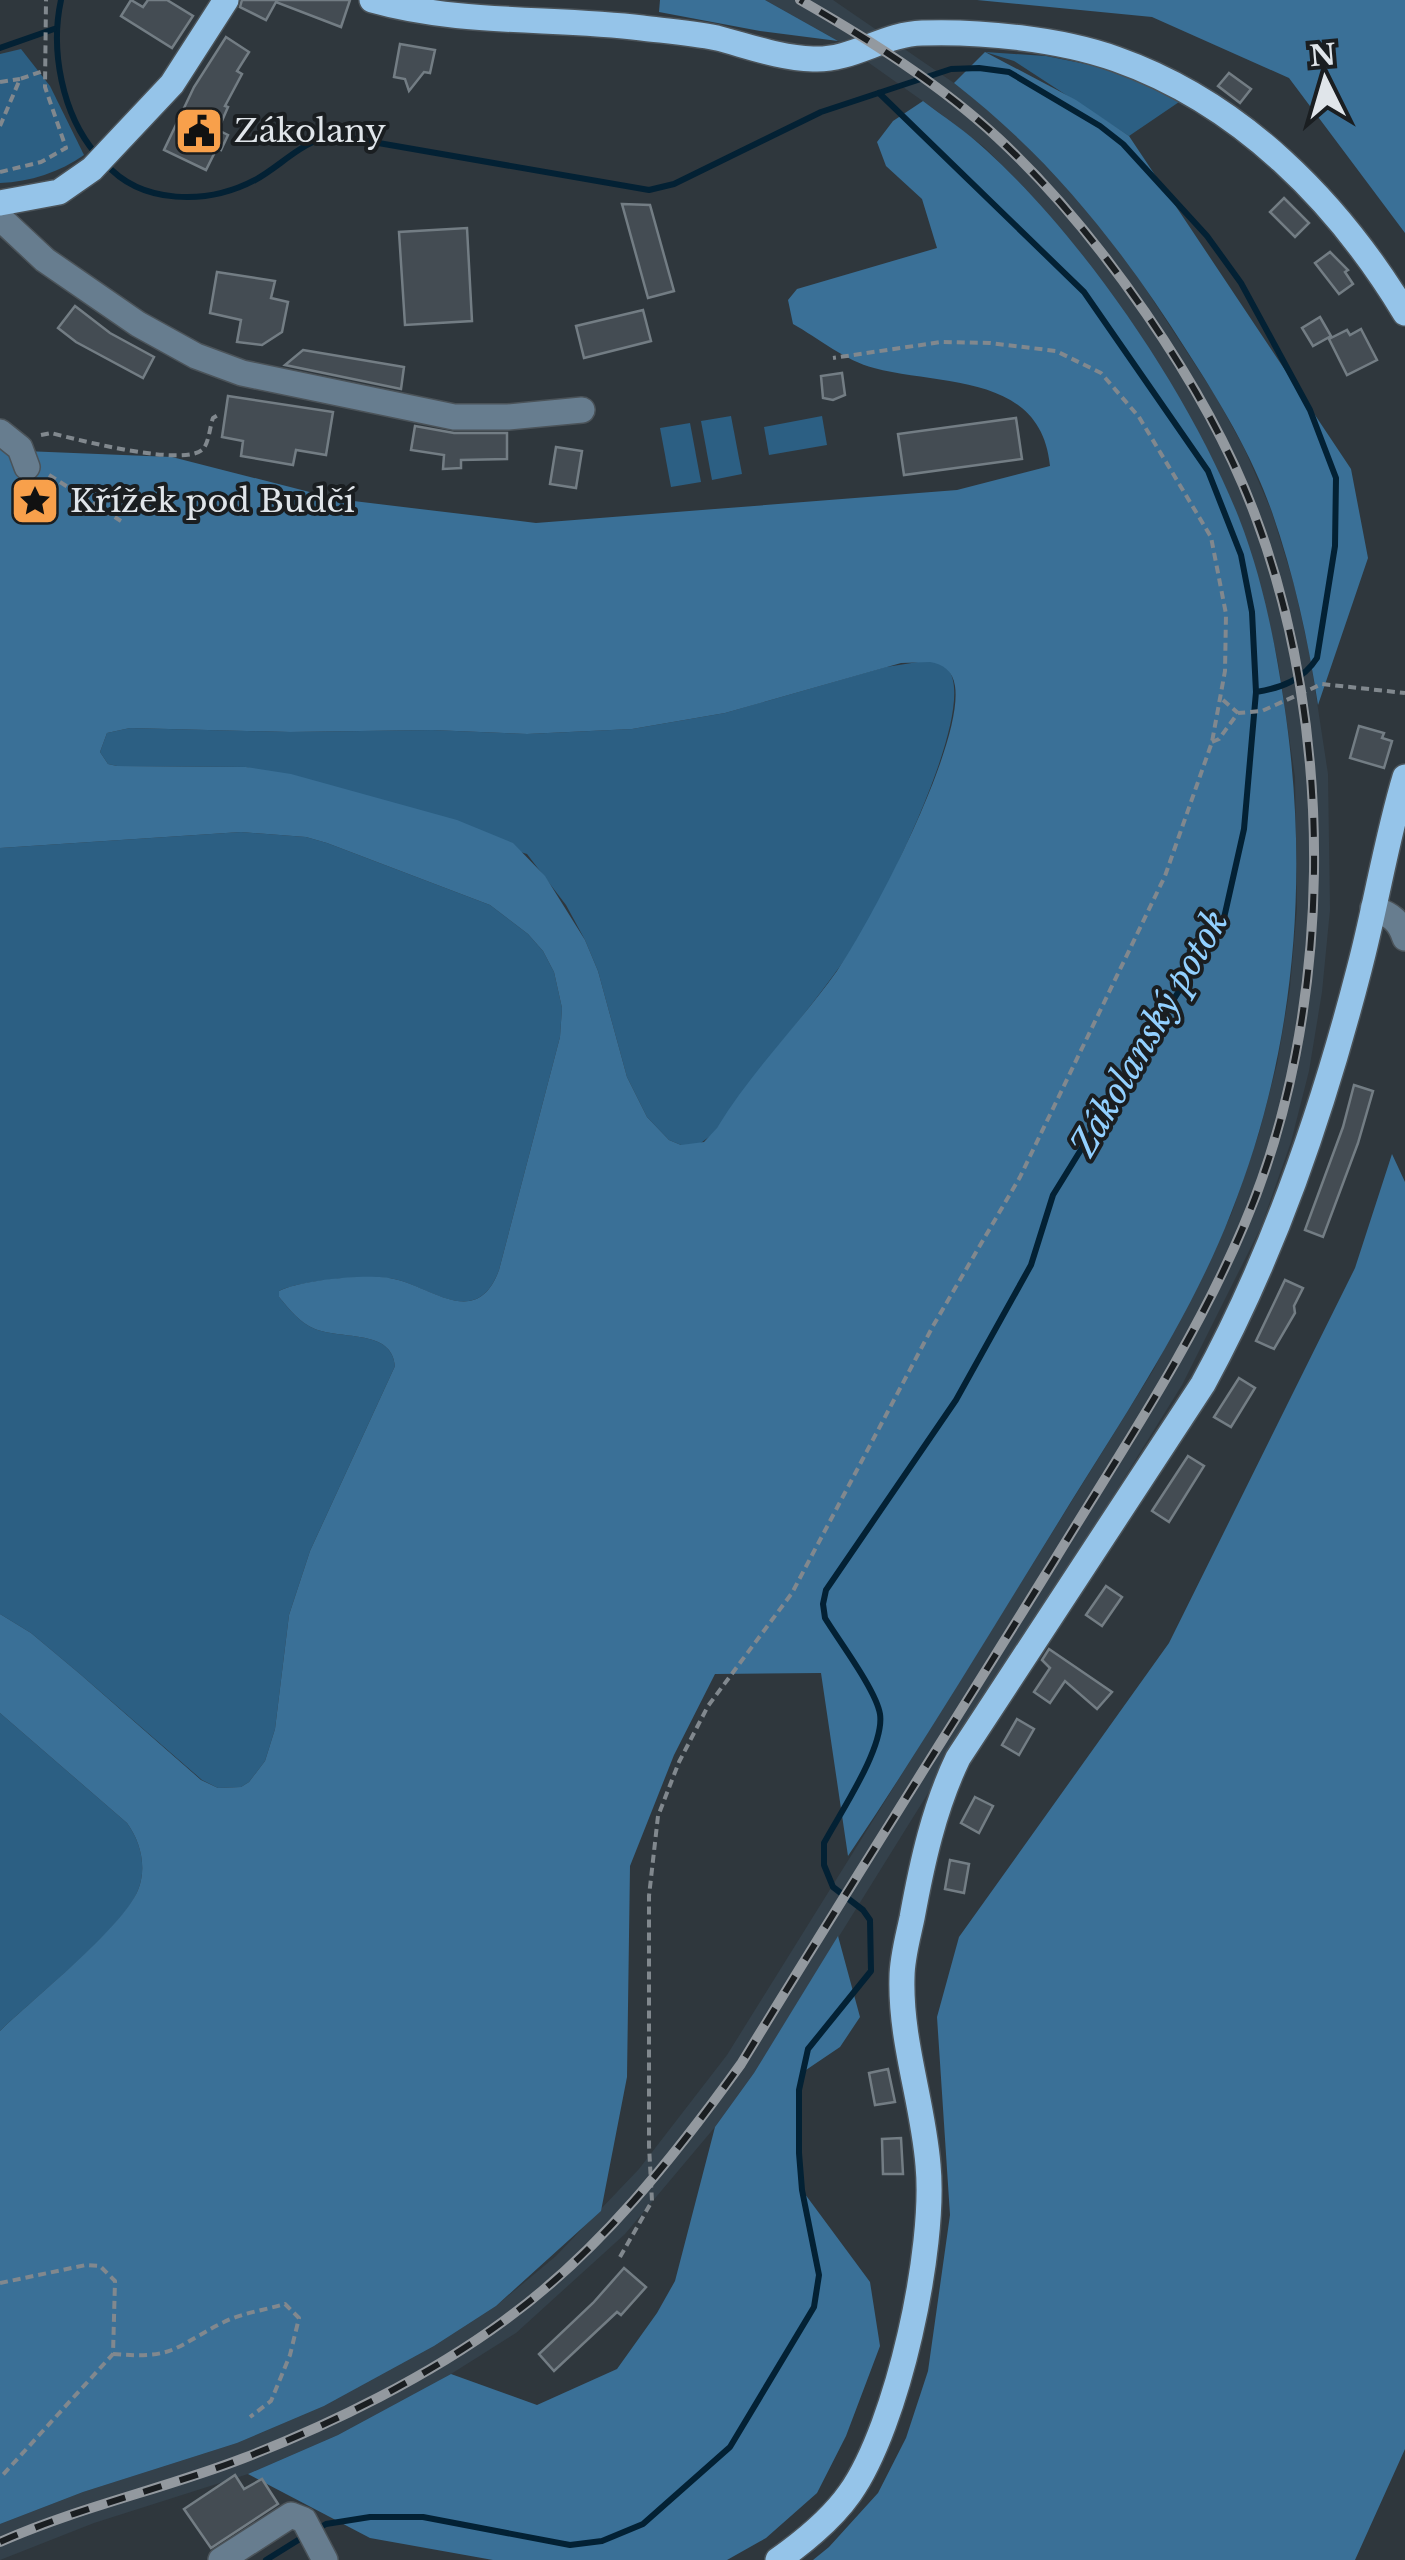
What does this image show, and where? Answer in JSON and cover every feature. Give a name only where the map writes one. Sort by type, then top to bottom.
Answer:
[{"type":"main road","points":[[0,203],[59,192],[92,169],[172,84],[226,0]]},
{"type":"main road","points":[[372,0],[474,18],[693,34],[814,60],[854,54],[918,33],[1040,41],[1115,58],[1179,88],[1265,146],[1343,222],[1382,274],[1405,314]]},
{"type":"main road","points":[[778,2560],[812,2535],[850,2494],[877,2444],[898,2382],[918,2291],[929,2215],[928,2164],[902,2012],[902,1972],[918,1882],[945,1785],[958,1758],[1203,1384],[1233,1328],[1302,1161],[1344,1023],[1405,777]]},
{"type":"street","points":[[0,218],[45,260],[138,324],[196,356],[242,373],[454,417],[582,410]]},
{"type":"street","points":[[0,432],[20,448],[26,462]]},
{"type":"street","points":[[1373,908],[1400,924],[1405,938]]},
{"type":"street","points":[[221,2560],[292,2515],[304,2520],[323,2556]]},
{"type":"path","points":[[0,172],[41,162],[66,148],[44,87],[46,0]]},
{"type":"path","points":[[0,82],[44,71]]},
{"type":"path","points":[[0,126],[20,79]]},
{"type":"path","points":[[620,2256],[652,2201],[648,2146],[649,1896],[658,1816],[678,1762],[708,1706],[792,1593],[933,1326],[1020,1177],[1165,876],[1212,742],[1220,698],[1226,614],[1211,537],[1139,417],[1101,373],[1056,351],[990,343],[940,342],[833,358]]},
{"type":"path","points":[[50,433],[131,452],[196,452],[205,446],[213,418],[218,415]]},
{"type":"path","points":[[26,462],[120,521]]},
{"type":"path","points":[[1220,698],[1240,712],[1262,710],[1322,684],[1405,693]]},
{"type":"path","points":[[1212,742],[1219,739],[1240,712]]},
{"type":"path","points":[[0,2283],[86,2265],[100,2266],[115,2281],[113,2354],[0,2478]]},
{"type":"path","points":[[113,2354],[152,2357],[180,2349],[226,2321],[285,2304],[300,2318],[290,2355],[271,2400],[250,2417]]},
{"type":"shaded area","points":[[660,0],[765,0],[838,41],[659,12]]},
{"type":"shaded area","points":[[765,0],[833,0],[1005,123],[1094,217],[1130,265],[1215,395],[1244,448],[1271,510],[1294,584],[1310,656],[1328,774],[1330,910],[1322,992],[1309,1071],[1291,1142],[1261,1227],[1182,1385],[754,2073],[715,2127],[625,2234],[516,2333],[451,2374],[338,2435],[248,2474],[94,2523],[0,2560],[0,2524],[83,2492],[237,2443],[324,2406],[434,2346],[496,2306],[556,2256],[639,2169],[727,2055],[1154,1369],[1231,1215],[1259,1133],[1277,1064],[1290,988],[1297,908],[1295,777],[1278,662],[1240,521],[1187,412],[1104,285],[1024,187],[984,147],[934,109],[838,41]]},
{"type":"shaded area","points":[[977,0],[1405,0],[1405,233],[1289,78],[1152,17]]},
{"type":"shaded area","points":[[21,49],[50,86],[84,155],[44,175],[0,183],[0,54]]},
{"type":"shaded area","points":[[985,52],[1046,56],[1111,69],[1182,100],[1129,136],[1014,61]]},
{"type":"shaded area","points":[[985,52],[1076,100],[1129,136],[1351,469],[1368,558],[1318,705],[1287,559],[1245,449],[1187,351],[1110,241],[1022,142],[954,83]]},
{"type":"shaded area","points":[[923,101],[986,150],[1097,273],[1193,421],[1239,518],[1254,563],[1284,703],[1296,832],[1296,897],[1292,961],[1270,1089],[1231,1213],[1195,1292],[1153,1369],[848,1856],[821,1673],[715,1674],[674,1755],[630,1866],[627,2077],[601,2211],[496,2306],[434,2346],[324,2406],[237,2443],[83,2492],[0,2524],[0,2031],[114,1924],[138,1890],[142,1864],[136,1838],[127,1823],[0,1713],[0,1614],[31,1633],[201,1780],[218,1788],[241,1787],[249,1782],[265,1761],[275,1729],[289,1615],[310,1551],[395,1366],[392,1354],[376,1341],[326,1332],[304,1323],[279,1297],[279,1291],[353,1277],[394,1279],[452,1300],[479,1298],[490,1288],[499,1270],[560,1037],[562,1008],[554,972],[543,951],[528,934],[490,905],[306,837],[241,832],[0,848],[0,450],[172,457],[337,499],[536,523],[957,490],[1050,466],[1043,436],[1028,414],[1008,399],[957,382],[864,365],[793,324],[788,300],[797,289],[937,248],[922,199],[886,166],[877,142],[893,121]],"holes":[[[930,662],[950,672],[955,686],[954,713],[931,788],[892,874],[837,971],[717,1128],[704,1142],[681,1145],[669,1140],[647,1117],[627,1077],[598,971],[585,940],[545,876],[513,843],[457,820],[291,774],[246,767],[117,766],[108,764],[100,752],[107,733],[130,728],[527,734],[632,729],[725,713],[901,663]]]},
{"type":"shaded area","points":[[731,416],[742,474],[712,480],[701,421]]},
{"type":"shaded area","points":[[822,416],[827,445],[769,455],[764,427]]},
{"type":"shaded area","points":[[690,423],[701,482],[671,487],[660,428]]},
{"type":"shaded area","points":[[918,662],[944,665],[954,688],[941,756],[909,840],[863,931],[838,969],[713,1134],[698,1145],[669,1140],[647,1117],[627,1077],[598,971],[585,940],[566,905],[527,854],[246,767],[117,766],[108,764],[100,752],[107,733],[130,728],[527,734],[632,729],[725,713],[886,667]]},
{"type":"shaded area","points":[[241,832],[306,837],[327,843],[490,905],[528,934],[543,951],[554,972],[562,1008],[560,1037],[499,1270],[490,1288],[479,1298],[466,1301],[383,1278],[318,1281],[279,1291],[279,1297],[304,1323],[326,1332],[376,1341],[392,1354],[395,1366],[310,1551],[289,1615],[275,1729],[265,1761],[241,1787],[218,1788],[202,1780],[31,1633],[0,1614],[0,848]]},
{"type":"shaded area","points":[[1392,1154],[1405,1182],[1405,2449],[1355,2560],[813,2560],[878,2493],[906,2438],[928,2371],[950,2215],[937,2017],[959,1937],[1169,1643],[1355,1268]]},
{"type":"shaded area","points":[[0,1713],[127,1823],[136,1838],[142,1864],[138,1890],[115,1924],[0,2031]]},
{"type":"shaded area","points":[[838,1936],[860,2017],[840,2047],[803,2072],[799,2131],[802,2190],[870,2282],[880,2346],[846,2436],[817,2493],[766,2538],[727,2560],[493,2560],[370,2538],[248,2474],[338,2435],[451,2374],[537,2405],[617,2369],[675,2281],[715,2127],[754,2073]]},
{"type":"building","points":[[131,0],[143,7],[148,0],[167,0],[193,16],[172,48],[121,16]]},
{"type":"building","points":[[242,0],[350,0],[341,27],[276,2],[266,20],[240,7]]},
{"type":"building","points":[[226,37],[249,52],[237,71],[242,74],[225,106],[228,107],[218,130],[228,135],[206,170],[164,150],[194,87]]},
{"type":"building","points":[[400,44],[435,50],[430,73],[424,72],[409,91],[405,79],[394,77]]},
{"type":"building","points":[[1229,73],[1251,89],[1240,103],[1218,86]]},
{"type":"building","points":[[1284,198],[1309,223],[1295,237],[1270,212]]},
{"type":"building","points":[[622,204],[650,205],[674,291],[648,298]]},
{"type":"building","points":[[467,228],[472,321],[405,325],[399,232]]},
{"type":"building","points":[[1330,252],[1348,270],[1345,272],[1353,284],[1339,294],[1315,263]]},
{"type":"building","points":[[217,272],[275,281],[271,298],[288,302],[282,332],[262,345],[237,342],[241,320],[210,313]]},
{"type":"building","points":[[75,306],[110,333],[154,357],[143,378],[58,328]]},
{"type":"building","points":[[643,310],[651,341],[584,358],[576,326]]},
{"type":"building","points":[[1320,317],[1331,336],[1313,346],[1302,328]]},
{"type":"building","points":[[1361,329],[1377,360],[1347,375],[1329,339],[1347,330],[1350,335]]},
{"type":"building","points":[[303,350],[404,367],[401,389],[285,365]]},
{"type":"building","points":[[842,373],[845,395],[833,400],[823,398],[821,376]]},
{"type":"building","points":[[228,396],[333,412],[326,455],[296,450],[293,465],[241,456],[243,441],[222,437]]},
{"type":"building","points":[[1016,418],[1022,459],[904,475],[898,434]]},
{"type":"building","points":[[415,426],[454,433],[507,433],[507,459],[461,460],[461,468],[443,469],[444,455],[411,450]]},
{"type":"building","points":[[556,447],[582,451],[576,488],[550,484]]},
{"type":"building","points":[[1359,726],[1384,733],[1382,738],[1392,741],[1384,768],[1350,758]]},
{"type":"building","points":[[1354,1085],[1373,1091],[1323,1237],[1305,1230],[1343,1127]]},
{"type":"building","points":[[1285,1280],[1303,1288],[1294,1306],[1295,1313],[1274,1349],[1256,1341]]},
{"type":"building","points":[[1239,1378],[1255,1388],[1231,1427],[1214,1417]]},
{"type":"building","points":[[1188,1456],[1204,1466],[1169,1522],[1152,1511]]},
{"type":"building","points":[[1106,1586],[1122,1597],[1102,1626],[1086,1615]]},
{"type":"building","points":[[1049,1649],[1112,1692],[1097,1709],[1065,1681],[1050,1703],[1034,1692],[1050,1668],[1042,1660]]},
{"type":"building","points":[[1017,1719],[1034,1729],[1019,1755],[1002,1745]]},
{"type":"building","points":[[975,1797],[993,1806],[979,1833],[961,1823]]},
{"type":"building","points":[[950,1860],[969,1864],[964,1893],[945,1889]]},
{"type":"building","points":[[888,2069],[895,2102],[875,2105],[869,2073]]},
{"type":"building","points":[[901,2138],[903,2174],[883,2174],[882,2139]]},
{"type":"building","points":[[624,2268],[646,2287],[621,2315],[617,2312],[554,2371],[539,2354]]},
{"type":"building","points":[[235,2475],[244,2489],[262,2479],[278,2504],[211,2548],[184,2509]]},
{"type":"waterway","name":"Zákolanský potok","points":[[61,0],[57,40],[62,81],[75,120],[96,154]]},
{"type":"waterway","points":[[0,48],[54,29]]},
{"type":"waterway","name":"Zákolanský potok","points":[[105,163],[137,187],[176,197],[196,197],[237,188],[312,142],[344,137],[649,190],[674,184],[821,112],[951,69],[1009,72],[1123,144],[1207,236],[1241,283],[1310,410],[1336,478],[1335,546],[1317,658],[1291,682],[1256,692],[1244,829],[1224,918],[1053,1195],[1031,1265],[956,1400],[826,1590],[825,1618],[865,1679],[877,1704],[880,1728],[869,1761],[824,1843],[824,1865],[833,1887],[870,1920],[871,1971],[808,2049],[799,2090],[802,2190],[819,2275],[814,2307],[730,2447],[643,2524],[602,2541],[570,2545],[423,2517],[370,2517],[326,2524],[314,2531]]},
{"type":"waterway","points":[[879,93],[1084,292],[1208,471],[1241,555],[1252,612],[1256,692]]},
{"type":"waterway","name":"Zákolanský potok","points":[[266,2560],[303,2537]]},
{"type":"railway","points":[[0,2542],[60,2518],[244,2458],[379,2397],[505,2320],[603,2234],[689,2134],[741,2064],[1130,1438],[1180,1355],[1224,1269],[1274,1142],[1296,1055],[1309,964],[1314,871],[1311,778],[1300,687],[1282,599],[1235,466],[1209,415],[1146,313],[1036,175],[928,81],[800,0]]},
{"type":"place","name":"Zákolany","points":[[199,131]]},
{"type":"place","name":"Křížek pod Budčí","points":[[35,501]]}]
